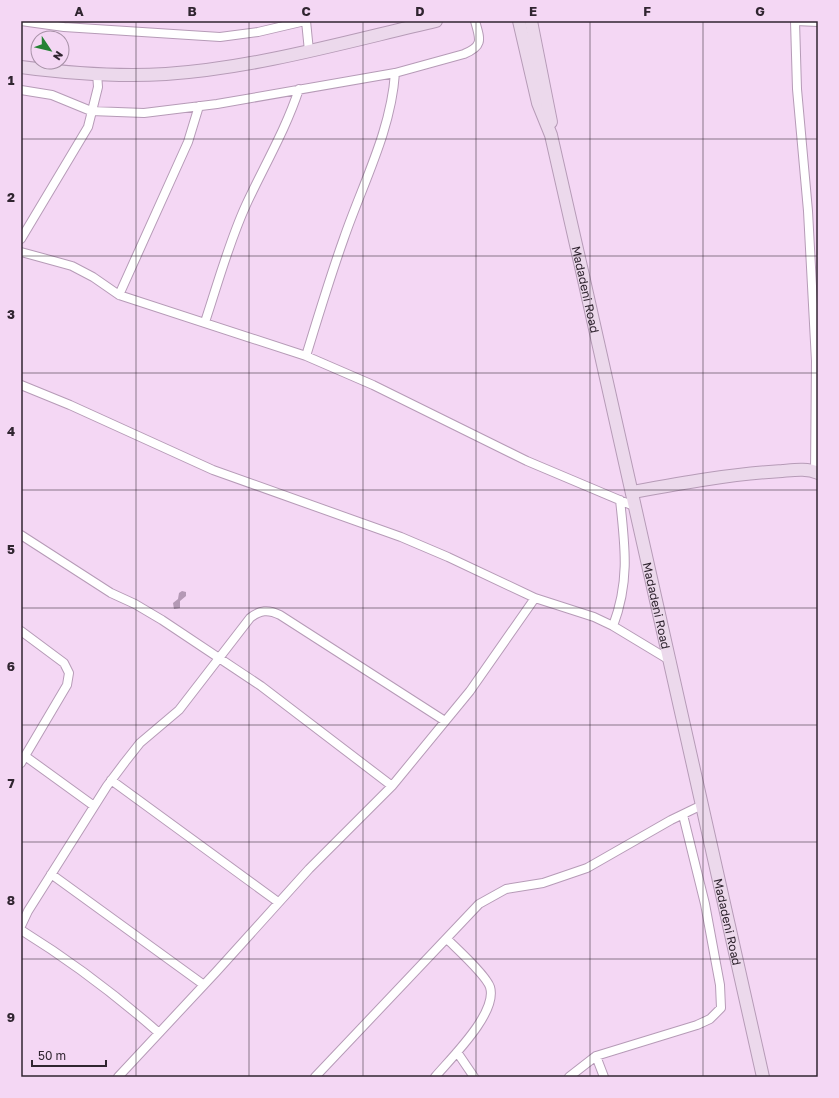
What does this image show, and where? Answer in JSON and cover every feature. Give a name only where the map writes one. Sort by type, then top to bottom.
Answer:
[{"type":"street","points":[[21,21],[220,37],[258,32],[306,21],[309,51]]},
{"type":"street","points":[[114,29],[120,21]]},
{"type":"street","points":[[21,67],[64,72],[166,74],[222,67],[309,51],[436,21]]},
{"type":"street","points":[[21,90],[52,95],[91,111],[144,113],[198,106],[395,73],[434,63],[474,50],[480,40],[475,21]]},
{"type":"street","name":"Madadeni Road","points":[[519,21],[538,103],[551,135],[633,492],[763,1077]]},
{"type":"street","name":"Madadeni Road","points":[[531,21],[550,114],[551,135]]},
{"type":"street","points":[[633,492],[697,480],[759,472],[798,470],[817,472],[817,361],[808,211],[797,89],[795,21],[818,22]]},
{"type":"street","points":[[21,239],[84,136],[91,119],[91,111],[98,87],[97,73]]},
{"type":"street","points":[[306,356],[344,238],[387,121],[393,97],[395,73]]},
{"type":"street","points":[[205,322],[228,250],[246,206],[292,112],[299,88]]},
{"type":"street","points":[[119,295],[188,142],[198,106]]},
{"type":"street","points":[[21,252],[72,266],[93,277],[119,295],[306,356],[373,385],[527,461],[636,507]]},
{"type":"street","points":[[21,386],[77,408],[213,470],[428,548],[535,598],[613,626],[671,661]]},
{"type":"street","points":[[613,626],[621,604],[626,567],[626,546],[620,500]]},
{"type":"street","points":[[21,535],[111,593],[135,604],[162,620],[280,699],[392,786]]},
{"type":"street","points":[[118,1077],[204,986],[278,902],[392,786],[474,685],[535,598]]},
{"type":"street","points":[[21,926],[28,911],[111,780],[140,743],[179,710],[250,618],[257,612],[272,611],[444,721]]},
{"type":"street","points":[[21,632],[60,659],[69,673],[67,685],[23,759],[94,806]]},
{"type":"street","points":[[111,780],[278,902]]},
{"type":"street","points":[[315,1077],[401,984],[447,939],[479,904],[493,894],[506,889],[543,883],[586,868],[702,805]]},
{"type":"street","points":[[569,1077],[596,1056],[697,1025],[710,1019],[721,1008],[720,986],[705,904],[683,815]]},
{"type":"street","points":[[51,874],[112,917],[204,986]]},
{"type":"street","points":[[21,930],[62,955],[100,983],[159,1033]]},
{"type":"street","points":[[435,1077],[482,1020],[487,1010],[491,995],[490,987],[484,978],[447,939]]},
{"type":"street","points":[[457,1052],[474,1077]]},
{"type":"street","points":[[596,1056],[604,1077]]},
{"type":"building","points":[[182,591],[186,592],[186,596],[180,601],[180,608],[174,609],[173,603],[178,599],[179,593]]}]
